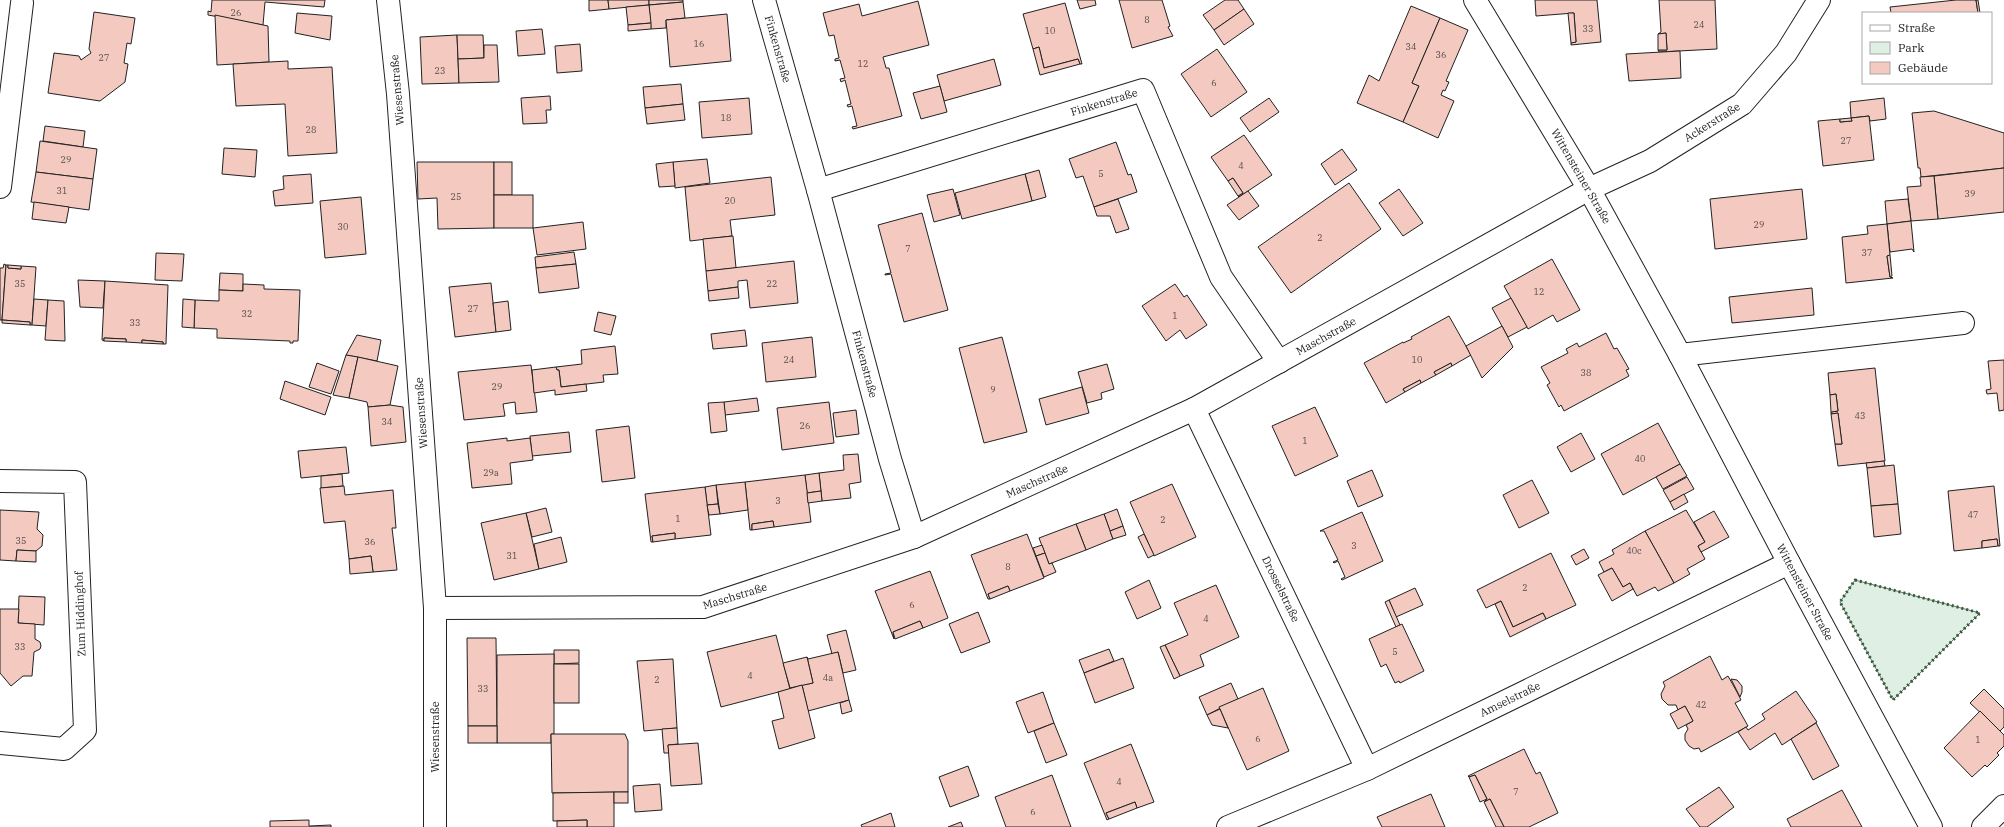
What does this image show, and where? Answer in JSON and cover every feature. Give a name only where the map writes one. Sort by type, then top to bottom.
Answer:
[{"type":"street","name":"Wiesenstraße","points":[[388,0],[398,94],[435,608],[435,827]]},
{"type":"street","name":"Finkenstraße","points":[[764,0],[818,190],[890,460],[914,537]]},
{"type":"street","name":"Wittensteiner Straße","points":[[1475,0],[1590,189],[1931,827]]},
{"type":"street","name":"Ackerstraße","points":[[1590,189],[1650,161],[1742,104],[1786,53],[1819,0]]},
{"type":"street","points":[[0,187],[22,3]]},
{"type":"street","name":"Finkenstraße","points":[[818,190],[1143,90],[1221,278],[1279,362]]},
{"type":"street","name":"Maschstraße","points":[[435,608],[703,607],[914,537],[1194,409],[1590,189]]},
{"type":"street","points":[[1680,355],[1963,323]]},
{"type":"street","name":"Drosselstraße","points":[[1194,409],[1367,769]]},
{"type":"street","name":"Zum Hiddinghof","points":[[0,481],[75,482],[85,730],[64,749],[0,743]]},
{"type":"street","name":"Amselstraße","points":[[1228,827],[1367,769],[1789,563]]},
{"type":"street","points":[[1983,827],[2004,806]]},
{"type":"green space","points":[[1855,580],[1980,613],[1893,700],[1840,602]]},
{"type":"building","points":[[212,0],[325,0],[324,7],[265,2],[263,25],[208,15],[208,11],[211,12]]},
{"type":"building","points":[[589,0],[608,0],[609,9],[589,11]]},
{"type":"building","points":[[608,0],[649,0],[649,5],[609,9]]},
{"type":"building","points":[[649,0],[683,0],[683,2],[649,5]]},
{"type":"building","points":[[1077,0],[1095,0],[1096,5],[1080,9]]},
{"type":"building","points":[[1119,0],[1162,0],[1170,26],[1168,27],[1173,36],[1132,48]]},
{"type":"building","points":[[1225,0],[1238,0],[1244,9],[1214,30],[1203,15]]},
{"type":"building","points":[[1535,0],[1597,0],[1601,42],[1571,45],[1571,43],[1576,42],[1574,13],[1536,16]]},
{"type":"building","points":[[1659,0],[1715,0],[1717,49],[1659,52],[1658,50],[1667,50],[1666,33],[1658,34],[1661,32]]},
{"type":"building","points":[[1956,0],[1976,0],[1978,12],[1891,12],[1890,7]]},
{"type":"building","points":[[1976,0],[1978,0],[1980,12],[1978,12]]},
{"type":"building","points":[[918,1],[929,45],[883,57],[886,68],[889,68],[902,116],[853,129],[852,127],[857,126],[852,106],[848,107],[847,105],[851,104],[845,80],[841,82],[840,79],[845,78],[840,60],[835,61],[835,59],[839,58],[834,35],[829,36],[823,13],[859,4],[862,16]]},
{"type":"building","points":[[683,2],[685,18],[666,20],[666,28],[651,29],[649,5]]},
{"type":"building","points":[[1065,3],[1082,64],[1080,64],[1078,59],[1044,68],[1039,47],[1033,49],[1023,14]]},
{"type":"building","points":[[649,5],[651,23],[628,25],[626,7]]},
{"type":"building","points":[[1411,6],[1440,18],[1412,83],[1419,86],[1403,122],[1357,103],[1369,75],[1379,81]]},
{"type":"building","points":[[1244,9],[1254,24],[1224,45],[1214,30]]},
{"type":"building","points":[[94,12],[135,18],[131,44],[127,43],[124,63],[128,64],[125,82],[100,101],[48,93],[54,53],[79,56],[81,60],[91,53],[89,49]]},
{"type":"building","points":[[297,13],[332,16],[330,40],[295,33]]},
{"type":"building","points":[[1568,13],[1574,13],[1576,42],[1571,43]]},
{"type":"building","points":[[727,14],[731,61],[670,67],[666,20]]},
{"type":"building","points":[[215,15],[268,26],[269,62],[217,65]]},
{"type":"building","points":[[1440,18],[1468,30],[1446,81],[1449,82],[1445,91],[1443,90],[1441,95],[1454,101],[1438,138],[1403,122],[1419,86],[1412,83]]},
{"type":"building","points":[[651,23],[651,29],[628,31],[628,25]]},
{"type":"building","points":[[542,29],[545,54],[518,56],[516,31]]},
{"type":"building","points":[[1666,33],[1667,50],[1658,50],[1658,34]]},
{"type":"building","points":[[457,35],[459,83],[422,84],[420,37]]},
{"type":"building","points":[[457,35],[483,35],[484,58],[458,59]]},
{"type":"building","points":[[580,44],[582,71],[557,73],[555,46]]},
{"type":"building","points":[[484,45],[497,45],[499,82],[459,83],[458,59],[484,58]]},
{"type":"building","points":[[1039,47],[1044,68],[1078,59],[1080,64],[1040,75],[1033,49]]},
{"type":"building","points":[[1217,49],[1247,92],[1211,117],[1181,74]]},
{"type":"building","points":[[1680,51],[1681,78],[1629,81],[1626,54]]},
{"type":"building","points":[[994,59],[1001,85],[944,101],[937,75]]},
{"type":"building","points":[[288,61],[288,69],[332,67],[337,153],[288,156],[285,104],[236,106],[233,64]]},
{"type":"building","points":[[681,84],[683,104],[645,108],[643,87]]},
{"type":"building","points":[[940,86],[947,112],[921,119],[913,93]]},
{"type":"building","points":[[550,96],[551,110],[546,110],[547,123],[523,124],[521,98]]},
{"type":"building","points":[[749,98],[752,134],[702,138],[699,102]]},
{"type":"building","points":[[1269,98],[1279,112],[1250,132],[1240,118]]},
{"type":"building","points":[[1884,98],[1886,119],[1870,121],[1869,116],[1851,118],[1850,102]]},
{"type":"building","points":[[683,104],[685,120],[647,124],[645,108]]},
{"type":"building","points":[[1934,111],[2004,133],[2004,168],[1921,177],[1920,168],[1918,168],[1912,113]]},
{"type":"building","points":[[1869,116],[1874,160],[1823,166],[1818,121],[1840,119],[1840,122],[1852,121],[1851,118]]},
{"type":"building","points":[[1851,118],[1852,121],[1840,122],[1840,119]]},
{"type":"building","points":[[45,126],[85,131],[83,147],[43,141]]},
{"type":"building","points":[[1244,135],[1272,175],[1239,197],[1238,196],[1243,193],[1233,178],[1228,181],[1211,157]]},
{"type":"building","points":[[40,141],[97,149],[93,179],[36,172]]},
{"type":"building","points":[[1116,142],[1128,175],[1131,174],[1137,192],[1094,207],[1083,176],[1076,178],[1069,159]]},
{"type":"building","points":[[224,148],[257,150],[255,177],[222,174]]},
{"type":"building","points":[[1342,149],[1357,170],[1335,185],[1321,164]]},
{"type":"building","points":[[707,159],[710,183],[675,188],[673,162]]},
{"type":"building","points":[[417,162],[494,162],[494,228],[438,229],[437,198],[418,199]]},
{"type":"building","points":[[494,162],[512,162],[512,195],[494,195]]},
{"type":"building","points":[[673,162],[675,186],[659,187],[656,164]]},
{"type":"building","points":[[2004,168],[2004,212],[1938,219],[1934,176]]},
{"type":"building","points":[[1039,170],[1046,197],[1032,201],[1025,174]]},
{"type":"building","points":[[36,172],[93,179],[89,210],[31,202]]},
{"type":"building","points":[[311,174],[313,203],[275,206],[273,191],[284,189],[283,176]]},
{"type":"building","points":[[1025,174],[1032,201],[962,219],[955,193]]},
{"type":"building","points":[[1934,176],[1938,219],[1911,221],[1907,187],[1921,186],[1920,177]]},
{"type":"building","points":[[771,177],[775,215],[730,220],[732,236],[690,241],[685,187]]},
{"type":"building","points":[[1233,178],[1243,193],[1238,196],[1228,181]]},
{"type":"building","points":[[1349,183],[1381,229],[1291,293],[1258,247]]},
{"type":"building","points":[[953,189],[960,215],[934,222],[927,195]]},
{"type":"building","points":[[1399,189],[1423,223],[1403,236],[1379,203]]},
{"type":"building","points":[[1802,189],[1807,239],[1715,249],[1710,199]]},
{"type":"building","points":[[1248,191],[1259,206],[1239,220],[1227,205]]},
{"type":"building","points":[[494,195],[533,195],[533,228],[494,228]]},
{"type":"building","points":[[361,197],[366,254],[325,258],[320,201]]},
{"type":"building","points":[[1118,199],[1129,229],[1116,233],[1110,216],[1097,216],[1094,207]]},
{"type":"building","points":[[1908,199],[1911,221],[1887,224],[1885,201]]},
{"type":"building","points":[[34,202],[69,207],[66,223],[32,219]]},
{"type":"building","points":[[922,213],[948,310],[904,322],[891,274],[885,275],[891,273],[878,225]]},
{"type":"building","points":[[1911,221],[1914,252],[1912,249],[1890,252],[1887,224]]},
{"type":"building","points":[[583,222],[586,249],[537,255],[533,228]]},
{"type":"building","points":[[1887,224],[1890,255],[1887,256],[1890,277],[1893,278],[1846,283],[1842,237],[1868,234],[1867,226]]},
{"type":"building","points":[[733,236],[736,268],[706,271],[703,239]]},
{"type":"building","points":[[574,252],[576,264],[536,268],[535,257]]},
{"type":"building","points":[[156,253],[184,254],[182,281],[155,280]]},
{"type":"building","points":[[1890,255],[1892,276],[1890,277],[1887,256]]},
{"type":"building","points":[[1552,259],[1580,310],[1557,322],[1553,315],[1528,329],[1504,286]]},
{"type":"building","points":[[794,261],[798,303],[750,308],[747,280],[738,281],[738,287],[708,291],[706,271]]},
{"type":"building","points":[[4,264],[6,265],[2,320],[0,320],[0,268],[3,268]]},
{"type":"building","points":[[576,264],[579,288],[539,293],[536,268]]},
{"type":"building","points":[[6,265],[8,265],[8,268],[21,269],[21,266],[36,267],[32,325],[30,325],[30,322],[2,320]]},
{"type":"building","points":[[8,265],[21,266],[21,269],[8,268]]},
{"type":"building","points":[[220,273],[243,274],[243,291],[219,290]]},
{"type":"building","points":[[78,280],[105,281],[103,308],[80,307]]},
{"type":"building","points":[[105,281],[168,285],[166,344],[163,344],[163,342],[142,340],[142,343],[126,342],[126,339],[104,338],[104,341],[102,340]]},
{"type":"building","points":[[491,283],[496,332],[455,337],[449,287]]},
{"type":"building","points":[[243,284],[264,285],[264,289],[300,290],[298,341],[293,341],[293,343],[290,343],[290,341],[217,338],[217,329],[194,328],[195,300],[219,301],[219,290],[243,291]]},
{"type":"building","points":[[1175,284],[1184,297],[1187,295],[1207,325],[1186,339],[1180,330],[1166,341],[1142,306]]},
{"type":"building","points":[[738,287],[739,298],[709,301],[708,291]]},
{"type":"building","points":[[1812,288],[1814,315],[1732,323],[1729,297]]},
{"type":"building","points":[[1511,298],[1527,327],[1508,337],[1492,308]]},
{"type":"building","points":[[34,299],[48,300],[46,326],[32,325]]},
{"type":"building","points":[[183,299],[195,300],[194,328],[182,327]]},
{"type":"building","points":[[48,300],[64,301],[65,341],[45,340]]},
{"type":"building","points":[[508,301],[511,330],[496,332],[493,303]]},
{"type":"building","points":[[598,312],[616,316],[611,335],[594,331]]},
{"type":"building","points":[[1449,316],[1471,355],[1452,366],[1451,363],[1434,372],[1436,375],[1421,383],[1420,380],[1403,389],[1405,392],[1386,403],[1364,363],[1403,342],[1412,339],[1411,337]]},
{"type":"building","points":[[2,320],[30,322],[30,325],[2,323]]},
{"type":"building","points":[[1502,326],[1513,347],[1482,378],[1466,346]]},
{"type":"building","points":[[745,330],[747,346],[713,349],[711,334]]},
{"type":"building","points":[[1606,333],[1614,349],[1617,348],[1629,369],[1626,370],[1629,376],[1564,411],[1561,405],[1559,407],[1547,385],[1550,383],[1541,367],[1568,353],[1566,349],[1577,343],[1579,347]]},
{"type":"building","points":[[357,335],[381,340],[377,361],[346,355]]},
{"type":"building","points":[[812,337],[816,377],[766,382],[762,343]]},
{"type":"building","points":[[1002,337],[1027,432],[984,443],[959,348]]},
{"type":"building","points":[[104,338],[126,339],[126,342],[104,341]]},
{"type":"building","points":[[142,340],[163,342],[163,344],[142,343]]},
{"type":"building","points":[[615,346],[618,374],[603,375],[604,382],[561,387],[559,370],[557,370],[556,367],[582,364],[581,350]]},
{"type":"building","points":[[346,355],[358,357],[349,398],[333,395]]},
{"type":"building","points":[[358,357],[398,366],[390,405],[368,407],[367,402],[349,398]]},
{"type":"building","points":[[2004,360],[2004,410],[1999,411],[1997,393],[1987,394],[1986,390],[1991,389],[1988,361]]},
{"type":"building","points":[[317,363],[339,371],[331,394],[309,387]]},
{"type":"building","points":[[1451,363],[1452,366],[1436,375],[1434,372]]},
{"type":"building","points":[[1107,364],[1114,389],[1101,393],[1102,399],[1087,403],[1078,372]]},
{"type":"building","points":[[531,365],[537,412],[516,414],[515,402],[503,404],[505,416],[464,420],[458,372]]},
{"type":"building","points":[[556,367],[557,370],[559,370],[561,387],[586,384],[587,391],[555,395],[555,390],[534,393],[532,370]]},
{"type":"building","points":[[1875,368],[1885,461],[1838,466],[1835,444],[1842,444],[1838,413],[1831,414],[1831,412],[1838,411],[1836,394],[1830,395],[1828,373]]},
{"type":"building","points":[[1420,380],[1421,383],[1405,392],[1403,389]]},
{"type":"building","points":[[285,381],[331,397],[325,415],[280,399]]},
{"type":"building","points":[[1082,387],[1089,413],[1046,425],[1039,399]]},
{"type":"building","points":[[1836,394],[1838,411],[1831,412],[1830,395]]},
{"type":"building","points":[[757,398],[759,411],[725,415],[724,402]]},
{"type":"building","points":[[724,402],[727,431],[711,433],[708,403]]},
{"type":"building","points":[[829,402],[834,443],[782,450],[777,408]]},
{"type":"building","points":[[390,405],[403,407],[406,442],[371,446],[368,407]]},
{"type":"building","points":[[1315,407],[1338,456],[1295,476],[1272,426]]},
{"type":"building","points":[[856,410],[859,434],[836,437],[833,413]]},
{"type":"building","points":[[1838,413],[1842,444],[1835,444],[1831,414]]},
{"type":"building","points":[[1658,423],[1680,464],[1623,495],[1601,454]]},
{"type":"building","points":[[629,426],[635,478],[602,482],[596,430]]},
{"type":"building","points":[[569,432],[571,452],[532,456],[530,436]]},
{"type":"building","points":[[1581,433],[1595,459],[1571,472],[1557,447]]},
{"type":"building","points":[[507,438],[507,441],[530,438],[533,460],[510,463],[512,484],[472,488],[467,443]]},
{"type":"building","points":[[346,447],[349,473],[301,478],[298,451]]},
{"type":"building","points":[[858,454],[861,482],[849,484],[851,498],[822,501],[819,473],[844,470],[843,455]]},
{"type":"building","points":[[1884,461],[1885,466],[1867,468],[1866,463]]},
{"type":"building","points":[[1680,464],[1687,476],[1663,489],[1656,477]]},
{"type":"building","points":[[1894,465],[1898,504],[1871,506],[1867,468]]},
{"type":"building","points":[[1372,470],[1383,496],[1358,507],[1347,481]]},
{"type":"building","points":[[819,473],[821,491],[807,493],[805,475]]},
{"type":"building","points":[[342,474],[343,486],[321,488],[321,476]]},
{"type":"building","points":[[805,475],[811,522],[774,527],[773,521],[752,524],[752,530],[750,530],[745,482]]},
{"type":"building","points":[[1687,477],[1694,489],[1670,502],[1663,490]]},
{"type":"building","points":[[1532,480],[1549,513],[1519,528],[1503,495]]},
{"type":"building","points":[[745,482],[748,510],[720,514],[716,485]]},
{"type":"building","points":[[1172,484],[1196,537],[1154,556],[1130,502]]},
{"type":"building","points":[[716,485],[718,504],[707,505],[705,487]]},
{"type":"building","points":[[344,486],[345,495],[393,490],[396,528],[392,528],[397,570],[373,572],[371,556],[349,559],[345,521],[324,523],[320,488]]},
{"type":"building","points":[[1994,486],[2000,546],[1998,546],[1997,539],[1982,541],[1982,548],[1954,551],[1948,491]]},
{"type":"building","points":[[705,487],[711,535],[675,539],[675,533],[652,536],[653,542],[651,542],[645,494]]},
{"type":"building","points":[[821,491],[822,501],[808,503],[807,493]]},
{"type":"building","points":[[1684,494],[1688,502],[1674,510],[1670,502]]},
{"type":"building","points":[[718,504],[720,514],[709,515],[707,505]]},
{"type":"building","points":[[1898,504],[1901,534],[1874,537],[1871,506]]},
{"type":"building","points":[[546,508],[552,532],[532,537],[526,513]]},
{"type":"building","points":[[1117,509],[1123,526],[1110,531],[1104,514]]},
{"type":"building","points":[[0,510],[39,512],[37,529],[43,535],[42,546],[36,551],[17,550],[16,561],[0,560]]},
{"type":"building","points":[[1686,510],[1705,542],[1698,546],[1705,559],[1687,569],[1690,574],[1674,583],[1645,531]]},
{"type":"building","points":[[1714,511],[1729,537],[1701,552],[1698,546],[1705,542],[1694,522]]},
{"type":"building","points":[[1362,512],[1383,561],[1342,580],[1341,579],[1345,577],[1338,561],[1333,562],[1338,560],[1324,531],[1320,531]]},
{"type":"building","points":[[526,513],[539,569],[494,580],[481,523]]},
{"type":"building","points":[[1104,514],[1113,539],[1086,550],[1076,524]]},
{"type":"building","points":[[773,521],[774,527],[752,530],[752,524]]},
{"type":"building","points":[[1076,524],[1086,550],[1049,564],[1039,538]]},
{"type":"building","points":[[1123,526],[1126,535],[1113,539],[1110,531]]},
{"type":"building","points":[[1645,531],[1674,583],[1658,591],[1655,587],[1637,596],[1630,583],[1623,587],[1612,568],[1604,572],[1599,562],[1614,554],[1612,550]]},
{"type":"building","points":[[675,533],[675,539],[653,542],[652,536]]},
{"type":"building","points":[[1027,534],[1044,578],[1010,591],[1008,586],[988,594],[990,599],[988,599],[971,555]]},
{"type":"building","points":[[1144,534],[1154,555],[1148,558],[1138,537]]},
{"type":"building","points":[[561,537],[567,562],[539,569],[534,544]]},
{"type":"building","points":[[1997,539],[1998,546],[1982,548],[1982,541]]},
{"type":"building","points":[[1042,545],[1045,553],[1036,556],[1033,548]]},
{"type":"building","points":[[1584,549],[1589,558],[1576,565],[1571,556]]},
{"type":"building","points":[[17,550],[36,551],[36,562],[16,561]]},
{"type":"building","points":[[1045,553],[1049,564],[1052,563],[1056,572],[1044,577],[1036,556]]},
{"type":"building","points":[[1551,553],[1576,605],[1546,619],[1543,613],[1513,627],[1501,601],[1486,608],[1477,590]]},
{"type":"building","points":[[371,556],[373,572],[350,574],[349,559]]},
{"type":"building","points":[[1612,568],[1623,587],[1630,583],[1633,589],[1612,601],[1598,575]]},
{"type":"building","points":[[930,571],[948,618],[923,628],[920,621],[893,632],[894,639],[875,591]]},
{"type":"building","points":[[1149,580],[1161,608],[1137,619],[1125,592]]},
{"type":"building","points":[[1216,585],[1239,637],[1200,655],[1204,666],[1180,676],[1165,645],[1188,635],[1174,603]]},
{"type":"building","points":[[1008,586],[1010,591],[990,599],[988,594]]},
{"type":"building","points":[[1415,588],[1423,605],[1396,617],[1389,600]]},
{"type":"building","points":[[19,596],[45,597],[44,625],[18,623]]},
{"type":"building","points":[[1389,600],[1400,625],[1396,627],[1385,602]]},
{"type":"building","points":[[1501,601],[1513,627],[1543,613],[1546,619],[1510,637],[1495,604]]},
{"type":"building","points":[[0,609],[19,609],[18,623],[35,624],[35,639],[40,642],[41,646],[40,649],[34,652],[32,676],[23,676],[11,686],[0,673]]},
{"type":"building","points":[[978,612],[990,642],[961,653],[949,624]]},
{"type":"building","points":[[920,621],[923,628],[895,639],[893,632]]},
{"type":"building","points":[[1402,624],[1424,671],[1400,683],[1399,681],[1395,683],[1386,664],[1381,667],[1369,639]]},
{"type":"building","points":[[846,630],[856,670],[843,673],[838,652],[832,654],[827,635]]},
{"type":"building","points":[[776,635],[790,689],[721,707],[707,652]]},
{"type":"building","points":[[467,638],[496,638],[497,726],[468,726]]},
{"type":"building","points":[[1165,645],[1180,676],[1174,679],[1160,647]]},
{"type":"building","points":[[1109,649],[1114,661],[1084,673],[1079,660]]},
{"type":"building","points":[[554,650],[579,650],[579,663],[554,664]]},
{"type":"building","points":[[838,652],[849,700],[808,711],[802,685],[813,683],[807,657],[808,659]]},
{"type":"building","points":[[554,654],[554,734],[551,734],[551,743],[497,743],[497,655]]},
{"type":"building","points":[[1710,656],[1722,680],[1728,676],[1737,692],[1741,700],[1735,703],[1748,726],[1701,752],[1699,748],[1694,749],[1689,746],[1685,740],[1685,734],[1688,729],[1686,725],[1693,721],[1685,706],[1678,710],[1676,705],[1668,705],[1662,699],[1661,694],[1665,686],[1663,682]]},
{"type":"building","points":[[807,657],[813,683],[790,688],[783,663]]},
{"type":"building","points":[[1123,658],[1134,688],[1095,703],[1084,673]]},
{"type":"building","points":[[673,659],[677,728],[644,731],[637,661]]},
{"type":"building","points":[[554,664],[579,664],[579,703],[554,703]]},
{"type":"building","points":[[1731,679],[1737,680],[1742,686],[1740,697]]},
{"type":"building","points":[[1231,683],[1238,699],[1207,715],[1199,697]]},
{"type":"building","points":[[802,685],[815,738],[779,749],[772,721],[784,718],[778,692]]},
{"type":"building","points":[[1263,688],[1289,751],[1247,770],[1219,707]]},
{"type":"building","points":[[1984,689],[2004,709],[2004,727],[2000,731],[1970,703]]},
{"type":"building","points":[[1796,691],[1817,722],[1782,745],[1775,733],[1750,750],[1738,732],[1746,727],[1748,730],[1765,719],[1762,714]]},
{"type":"building","points":[[1043,692],[1054,723],[1028,733],[1016,702]]},
{"type":"building","points":[[849,700],[852,711],[842,714],[840,703]]},
{"type":"building","points":[[1685,706],[1693,721],[1678,729],[1670,714]]},
{"type":"building","points":[[1220,709],[1228,728],[1212,725],[1207,715]]},
{"type":"building","points":[[1980,711],[2004,735],[2004,746],[1997,753],[1999,755],[1987,767],[1985,765],[1972,777],[1944,748]]},
{"type":"building","points":[[1054,723],[1067,755],[1046,763],[1034,731]]},
{"type":"building","points":[[1816,723],[1839,766],[1813,780],[1791,739]]},
{"type":"building","points":[[468,726],[497,726],[497,743],[468,743]]},
{"type":"building","points":[[677,728],[678,744],[668,745],[669,753],[664,753],[662,729]]},
{"type":"building","points":[[551,734],[625,734],[628,741],[628,792],[552,793]]},
{"type":"building","points":[[698,743],[702,784],[671,786],[668,745]]},
{"type":"building","points":[[1131,744],[1154,802],[1137,808],[1135,802],[1106,813],[1109,819],[1107,820],[1084,763]]},
{"type":"building","points":[[1524,749],[1536,774],[1540,772],[1558,813],[1529,827],[1504,827],[1490,799],[1484,802],[1487,799],[1475,775],[1468,776]]},
{"type":"building","points":[[968,766],[979,796],[950,807],[939,777]]},
{"type":"building","points":[[1052,775],[1071,827],[1006,827],[995,797]]},
{"type":"building","points":[[1475,775],[1487,799],[1480,802],[1469,777]]},
{"type":"building","points":[[660,784],[662,810],[635,812],[633,786]]},
{"type":"building","points":[[1719,787],[1734,807],[1707,827],[1700,827],[1686,809]]},
{"type":"building","points":[[1842,790],[1862,827],[1791,827],[1787,819]]},
{"type":"building","points":[[614,792],[614,827],[587,827],[587,820],[553,821],[553,793]]},
{"type":"building","points":[[614,792],[628,792],[628,803],[614,803]]},
{"type":"building","points":[[1431,794],[1445,827],[1382,827],[1377,817]]},
{"type":"building","points":[[1490,799],[1504,827],[1496,827],[1484,802]]},
{"type":"building","points":[[1135,802],[1137,808],[1109,819],[1106,813]]},
{"type":"building","points":[[891,813],[895,827],[862,827],[861,825]]},
{"type":"building","points":[[309,820],[309,826],[331,825],[331,827],[270,827],[270,821]]},
{"type":"building","points":[[587,820],[587,827],[557,827],[557,821]]},
{"type":"building","points":[[961,822],[963,827],[948,827]]},
{"type":"hedge","points":[[1855,580],[1980,613],[1893,700],[1840,602],[1855,580]]}]
